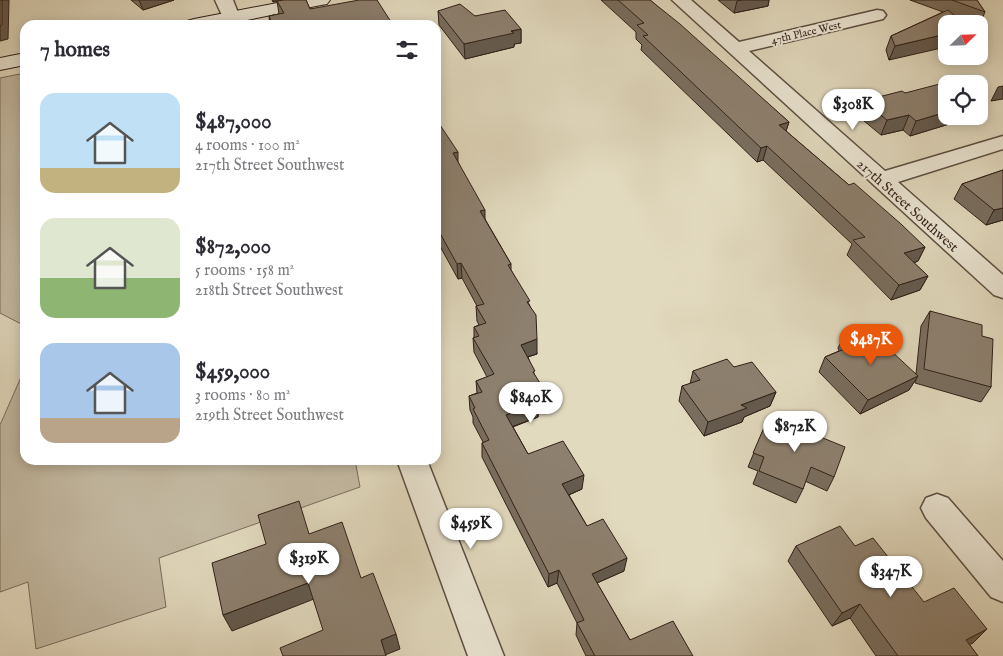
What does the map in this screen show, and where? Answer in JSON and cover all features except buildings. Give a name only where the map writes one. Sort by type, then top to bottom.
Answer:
[{"type":"main road","points":[[220,20],[321,0]]},
{"type":"main road","points":[[0,64],[20,60]]},
{"type":"street","points":[[224,0],[231,18]]},
{"type":"street","name":"217th Street Southwest","points":[[681,0],[1003,289]]},
{"type":"street","name":"47th Place West","points":[[735,48],[877,15]]},
{"type":"street","points":[[880,180],[1003,142]]},
{"type":"street","points":[[414,465],[486,656]]},
{"type":"street","points":[[937,508],[1003,586]]},
{"type":"shaded area","points":[[20,74],[20,323],[0,313],[0,78]]},
{"type":"shaded area","points":[[20,379],[20,465],[356,465],[360,487],[159,558],[166,607],[36,649],[28,582],[0,592],[0,425]]}]
